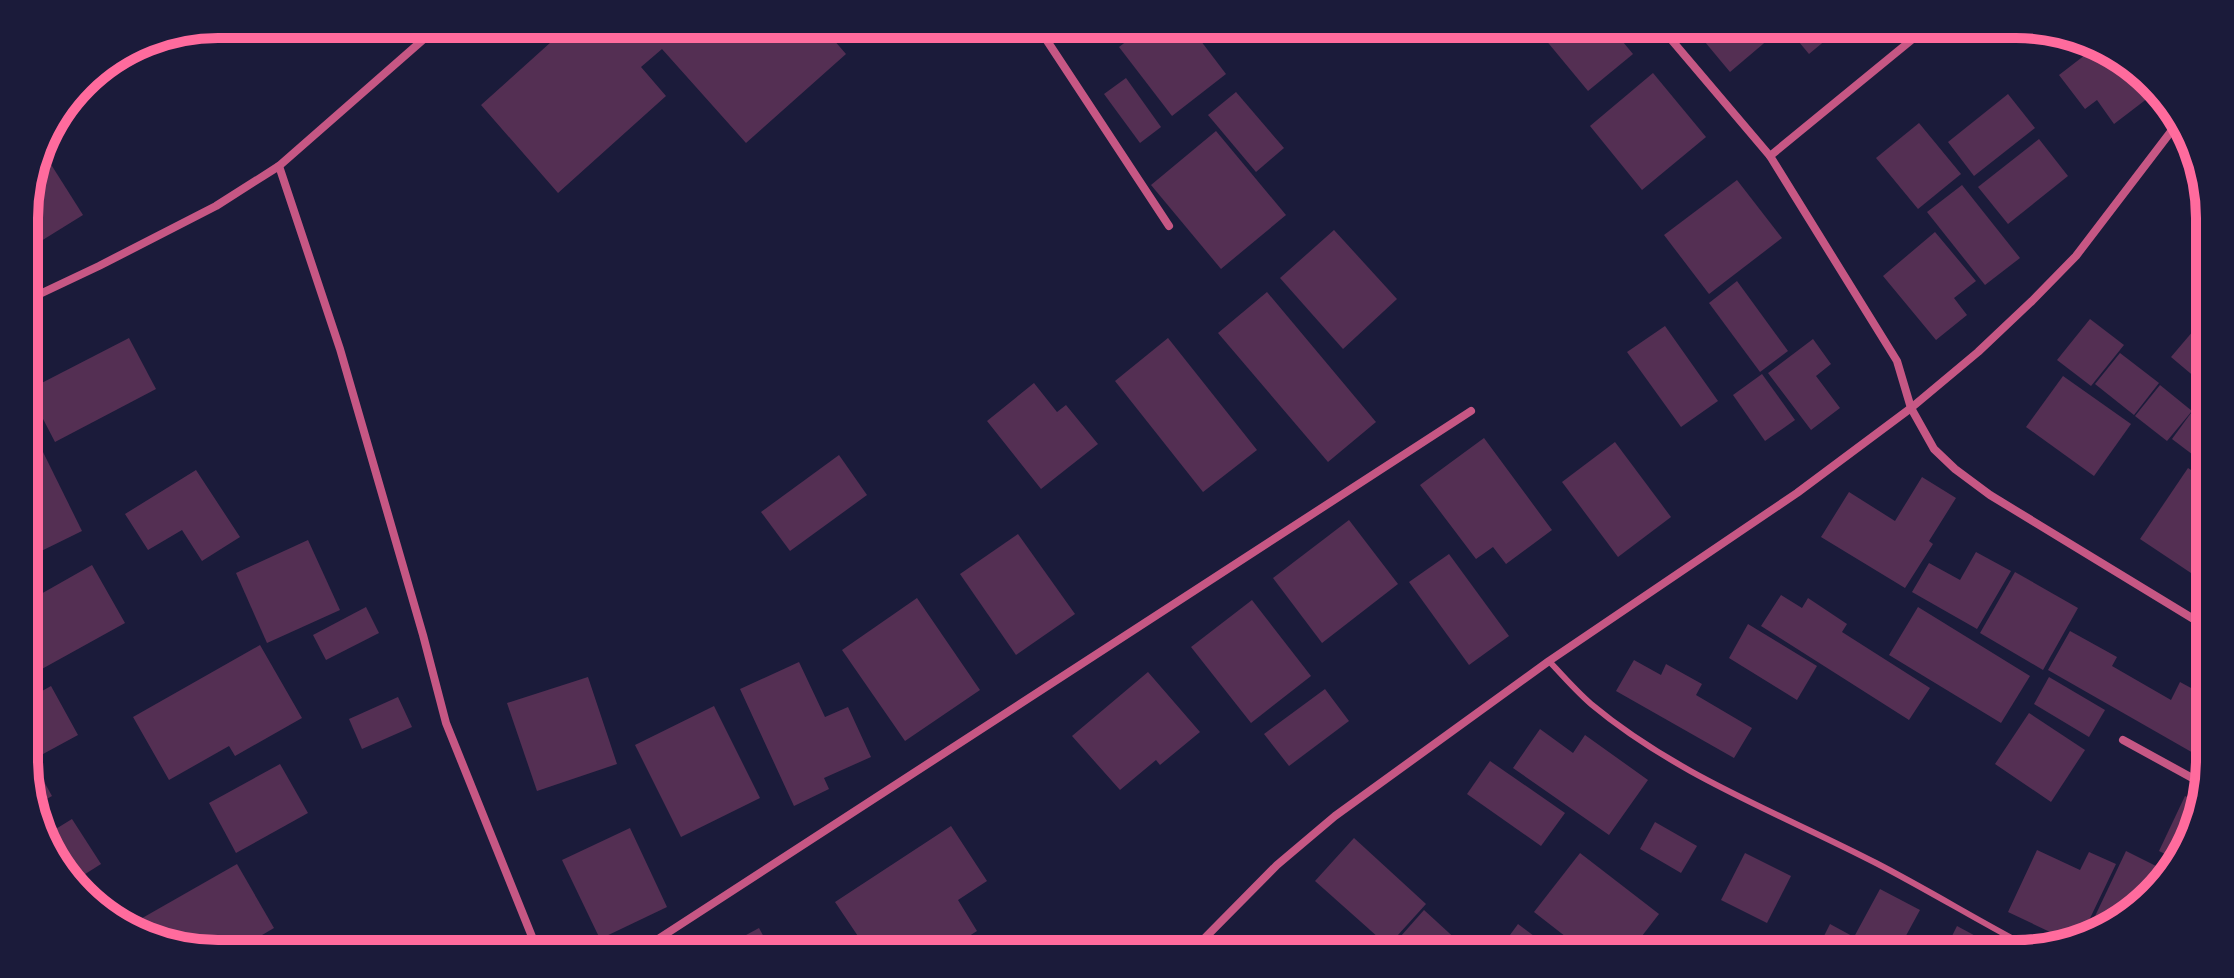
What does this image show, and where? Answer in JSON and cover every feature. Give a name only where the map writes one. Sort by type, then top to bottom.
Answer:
[{"type":"street","points":[[38,295],[216,206],[279,166],[425,38]]},
{"type":"street","points":[[1045,38],[1169,226]]},
{"type":"street","points":[[1670,38],[1770,156],[1897,361],[1911,408],[1934,449],[1990,495],[2196,620]]},
{"type":"street","points":[[1770,156],[1914,38]]},
{"type":"street","points":[[1203,940],[1277,865],[1335,816],[1549,661],[1797,493],[1911,408],[1978,352],[2076,256],[2173,129]]},
{"type":"street","points":[[279,166],[340,349],[446,723],[533,940]]},
{"type":"street","points":[[657,940],[1471,411]]},
{"type":"street","points":[[2123,740],[2195,779]]},
{"type":"lane","points":[[1549,661],[1589,703],[1640,741],[1688,771],[1876,863],[2016,940]]},
{"type":"building","points":[[555,38],[832,38],[846,54],[746,143],[662,49],[641,67],[666,96],[558,193],[481,105]]},
{"type":"building","points":[[1131,38],[1199,38],[1226,74],[1172,116],[1119,47]]},
{"type":"building","points":[[1544,38],[1620,38],[1633,54],[1588,91]]},
{"type":"building","points":[[1702,38],[1770,38],[1730,72]]},
{"type":"building","points":[[1796,38],[1828,38],[1809,54]]},
{"type":"building","points":[[2087,53],[2125,75],[2148,98],[2114,124],[2097,100],[2085,109],[2059,75]]},
{"type":"building","points":[[1653,73],[1706,137],[1642,190],[1590,126]]},
{"type":"building","points":[[1126,78],[1161,127],[1140,143],[1104,94]]},
{"type":"building","points":[[1236,92],[1284,148],[1256,172],[1208,115]]},
{"type":"building","points":[[2008,94],[2035,128],[1974,176],[1948,142]]},
{"type":"building","points":[[1919,123],[1961,174],[1918,209],[1876,158]]},
{"type":"building","points":[[1216,131],[1286,215],[1221,269],[1151,185]]},
{"type":"building","points":[[2039,139],[2068,176],[2008,224],[1978,187]]},
{"type":"building","points":[[48,160],[83,215],[38,243],[38,207]]},
{"type":"building","points":[[1737,180],[1782,238],[1709,294],[1664,235]]},
{"type":"building","points":[[1962,185],[2020,258],[1985,285],[1927,212]]},
{"type":"building","points":[[1334,230],[1397,299],[1343,349],[1280,278]]},
{"type":"building","points":[[1935,232],[1976,281],[1954,298],[1967,315],[1936,340],[1883,276]]},
{"type":"building","points":[[1737,281],[1788,351],[1760,372],[1709,303]]},
{"type":"building","points":[[1267,292],[1376,422],[1328,462],[1218,333]]},
{"type":"building","points":[[2090,319],[2124,345],[2091,386],[2057,360]]},
{"type":"building","points":[[1665,326],[1718,401],[1681,427],[1627,352]]},
{"type":"building","points":[[2196,328],[2196,378],[2171,357]]},
{"type":"building","points":[[129,338],[156,389],[55,442],[38,409],[38,385]]},
{"type":"building","points":[[1168,338],[1257,450],[1203,492],[1115,381]]},
{"type":"building","points":[[1813,339],[1831,364],[1816,376],[1840,408],[1811,430],[1768,373]]},
{"type":"building","points":[[2120,353],[2159,383],[2134,415],[2095,384]]},
{"type":"building","points":[[1762,374],[1795,420],[1765,441],[1733,395]]},
{"type":"building","points":[[2063,376],[2131,424],[2094,476],[2026,427]]},
{"type":"building","points":[[1034,383],[1057,412],[1066,405],[1098,444],[1041,489],[987,421]]},
{"type":"building","points":[[2160,385],[2192,411],[2167,441],[2135,416]]},
{"type":"building","points":[[2191,413],[2196,417],[2196,457],[2172,439]]},
{"type":"building","points":[[1484,438],[1552,530],[1506,564],[1493,547],[1476,559],[1420,485]]},
{"type":"building","points":[[1615,442],[1671,517],[1618,557],[1562,482]]},
{"type":"building","points":[[41,448],[82,531],[38,553],[38,450]]},
{"type":"building","points":[[839,455],[867,495],[790,551],[761,512]]},
{"type":"building","points":[[2188,468],[2196,473],[2196,576],[2140,539]]},
{"type":"building","points":[[196,470],[240,537],[202,561],[182,530],[148,550],[125,514]]},
{"type":"building","points":[[1922,477],[1956,498],[1929,541],[1933,544],[1905,588],[1821,537],[1849,492],[1895,521]]},
{"type":"building","points":[[1349,520],[1398,584],[1322,643],[1273,578]]},
{"type":"building","points":[[1018,534],[1075,614],[1016,655],[960,574]]},
{"type":"building","points":[[308,540],[340,610],[267,643],[236,573]]},
{"type":"building","points":[[1976,552],[2011,571],[1977,629],[1912,592],[1929,563],[1960,580]]},
{"type":"building","points":[[1449,554],[1509,636],[1469,665],[1409,582]]},
{"type":"building","points":[[92,565],[125,623],[38,671],[38,596]]},
{"type":"building","points":[[2015,572],[2078,608],[2043,670],[1980,633]]},
{"type":"building","points":[[1781,595],[1802,608],[1808,598],[1847,624],[1842,632],[1930,688],[1909,720],[1761,626]]},
{"type":"building","points":[[917,598],[980,690],[905,741],[842,650]]},
{"type":"building","points":[[1252,600],[1311,676],[1251,723],[1191,647]]},
{"type":"building","points":[[366,607],[379,633],[326,660],[313,635]]},
{"type":"building","points":[[1918,607],[2030,676],[2001,723],[1889,655]]},
{"type":"building","points":[[1748,624],[1817,666],[1797,700],[1729,658]]},
{"type":"building","points":[[2070,631],[2117,657],[2112,666],[2171,700],[2180,682],[2196,691],[2193,715],[2196,717],[2196,755],[2048,670]]},
{"type":"building","points":[[260,645],[302,718],[235,756],[229,746],[169,780],[133,717]]},
{"type":"building","points":[[1634,660],[1661,675],[1666,664],[1702,684],[1696,695],[1752,728],[1734,758],[1616,691]]},
{"type":"building","points":[[799,662],[825,717],[848,707],[871,757],[824,778],[829,789],[794,806],[740,689]]},
{"type":"building","points":[[1148,672],[1200,732],[1160,765],[1156,760],[1120,790],[1072,736]]},
{"type":"building","points":[[588,677],[617,764],[537,791],[507,703]]},
{"type":"building","points":[[2049,677],[2105,710],[2089,737],[2034,704]]},
{"type":"building","points":[[51,686],[78,735],[38,757],[38,693]]},
{"type":"building","points":[[1325,689],[1349,721],[1289,766],[1264,734]]},
{"type":"building","points":[[398,697],[412,727],[362,749],[349,719]]},
{"type":"building","points":[[714,706],[760,798],[681,837],[635,745]]},
{"type":"building","points":[[2029,713],[2085,750],[2051,802],[1995,764]]},
{"type":"building","points":[[1540,729],[1573,753],[1585,735],[1648,780],[1609,835],[1513,768]]},
{"type":"building","points":[[1490,761],[1565,813],[1541,846],[1467,794]]},
{"type":"building","points":[[280,764],[308,813],[236,853],[209,803]]},
{"type":"building","points":[[39,773],[52,796],[43,801]]},
{"type":"building","points":[[2185,796],[2192,799],[2172,850],[2168,856],[2159,851]]},
{"type":"building","points":[[72,819],[101,864],[82,876],[62,850],[53,831]]},
{"type":"building","points":[[1655,822],[1697,846],[1681,873],[1640,849]]},
{"type":"building","points":[[951,826],[987,881],[958,900],[977,931],[963,940],[861,940],[835,902]]},
{"type":"building","points":[[630,828],[667,907],[600,939],[562,860]]},
{"type":"building","points":[[1354,838],[1426,904],[1393,940],[1381,940],[1315,881]]},
{"type":"building","points":[[2037,850],[2080,870],[2089,852],[2116,864],[2087,924],[2057,935],[2008,912]]},
{"type":"building","points":[[2126,851],[2156,866],[2150,880],[2135,895],[2116,910],[2092,922]]},
{"type":"building","points":[[1580,853],[1659,914],[1639,940],[1570,940],[1534,912]]},
{"type":"building","points":[[1745,853],[1791,876],[1767,923],[1721,900]]},
{"type":"building","points":[[237,864],[274,928],[254,940],[218,940],[183,937],[138,921]]},
{"type":"building","points":[[1880,889],[1920,910],[1904,940],[1822,940],[1830,924],[1854,937]]},
{"type":"building","points":[[1424,910],[1457,940],[1397,940]]},
{"type":"building","points":[[1518,924],[1539,940],[1506,940]]},
{"type":"building","points":[[1957,926],[1983,940],[1950,940]]},
{"type":"building","points":[[759,928],[765,940],[737,940]]}]
